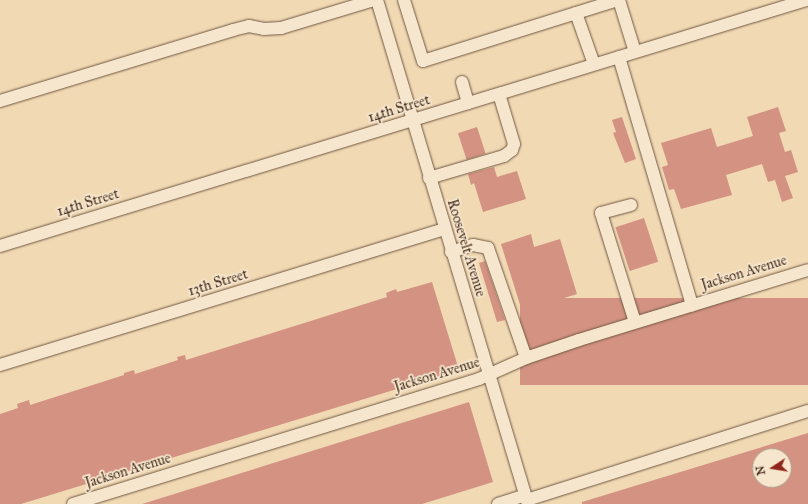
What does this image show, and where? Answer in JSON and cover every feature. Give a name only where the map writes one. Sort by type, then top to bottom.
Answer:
[{"type":"street","points":[[0,101],[232,30],[249,26],[264,29],[281,28],[376,0]]},
{"type":"street","name":"Roosevelt Avenue","points":[[376,0],[527,500]]},
{"type":"street","points":[[404,0],[423,61],[618,0],[635,52]]},
{"type":"street","name":"14th Street","points":[[0,246],[412,121],[788,3],[806,0]]},
{"type":"street","points":[[576,13],[594,64]]},
{"type":"street","points":[[619,57],[692,305]]},
{"type":"street","points":[[462,82],[468,103]]},
{"type":"street","points":[[429,178],[504,156],[512,150],[514,144],[499,94]]},
{"type":"street","points":[[631,205],[601,213],[634,322]]},
{"type":"street","name":"13th Street","points":[[0,365],[444,229]]},
{"type":"street","points":[[451,252],[473,245],[488,248],[526,358]]},
{"type":"street","name":"Jackson Avenue","points":[[73,504],[488,375],[526,358],[634,322],[808,270]]},
{"type":"street","points":[[498,504],[527,500],[808,411]]},
{"type":"building","points":[[778,107],[786,131],[779,133],[785,152],[791,150],[798,172],[785,176],[793,198],[782,202],[775,180],[768,182],[762,164],[726,175],[732,195],[681,209],[674,189],[669,190],[662,167],[668,165],[661,143],[711,128],[717,147],[753,136],[747,117]]},
{"type":"building","points":[[622,117],[636,159],[625,163],[613,133],[616,132],[612,120]]},
{"type":"building","points":[[477,127],[486,154],[467,160],[458,133]]},
{"type":"building","points":[[494,167],[497,177],[517,171],[526,199],[483,212],[474,183],[471,185],[468,174]]},
{"type":"building","points":[[644,218],[658,262],[630,271],[615,227]]},
{"type":"building","points":[[531,234],[534,247],[560,239],[577,294],[522,311],[501,244]]},
{"type":"building","points":[[485,261],[505,320],[497,322],[479,263]]},
{"type":"building","points":[[432,282],[459,370],[21,504],[0,504],[0,414],[18,408],[17,404],[29,400],[30,405],[124,375],[124,373],[134,370],[135,374],[178,360],[177,357],[185,355],[186,360],[387,297],[386,293],[396,289],[397,292]]},
{"type":"building","points":[[520,298],[808,298],[808,385],[520,385]]},
{"type":"building","points":[[469,402],[493,482],[422,504],[142,504]]},
{"type":"building","points":[[808,433],[808,504],[582,504],[582,502],[752,450],[752,488],[792,488],[792,448],[759,448]]}]
